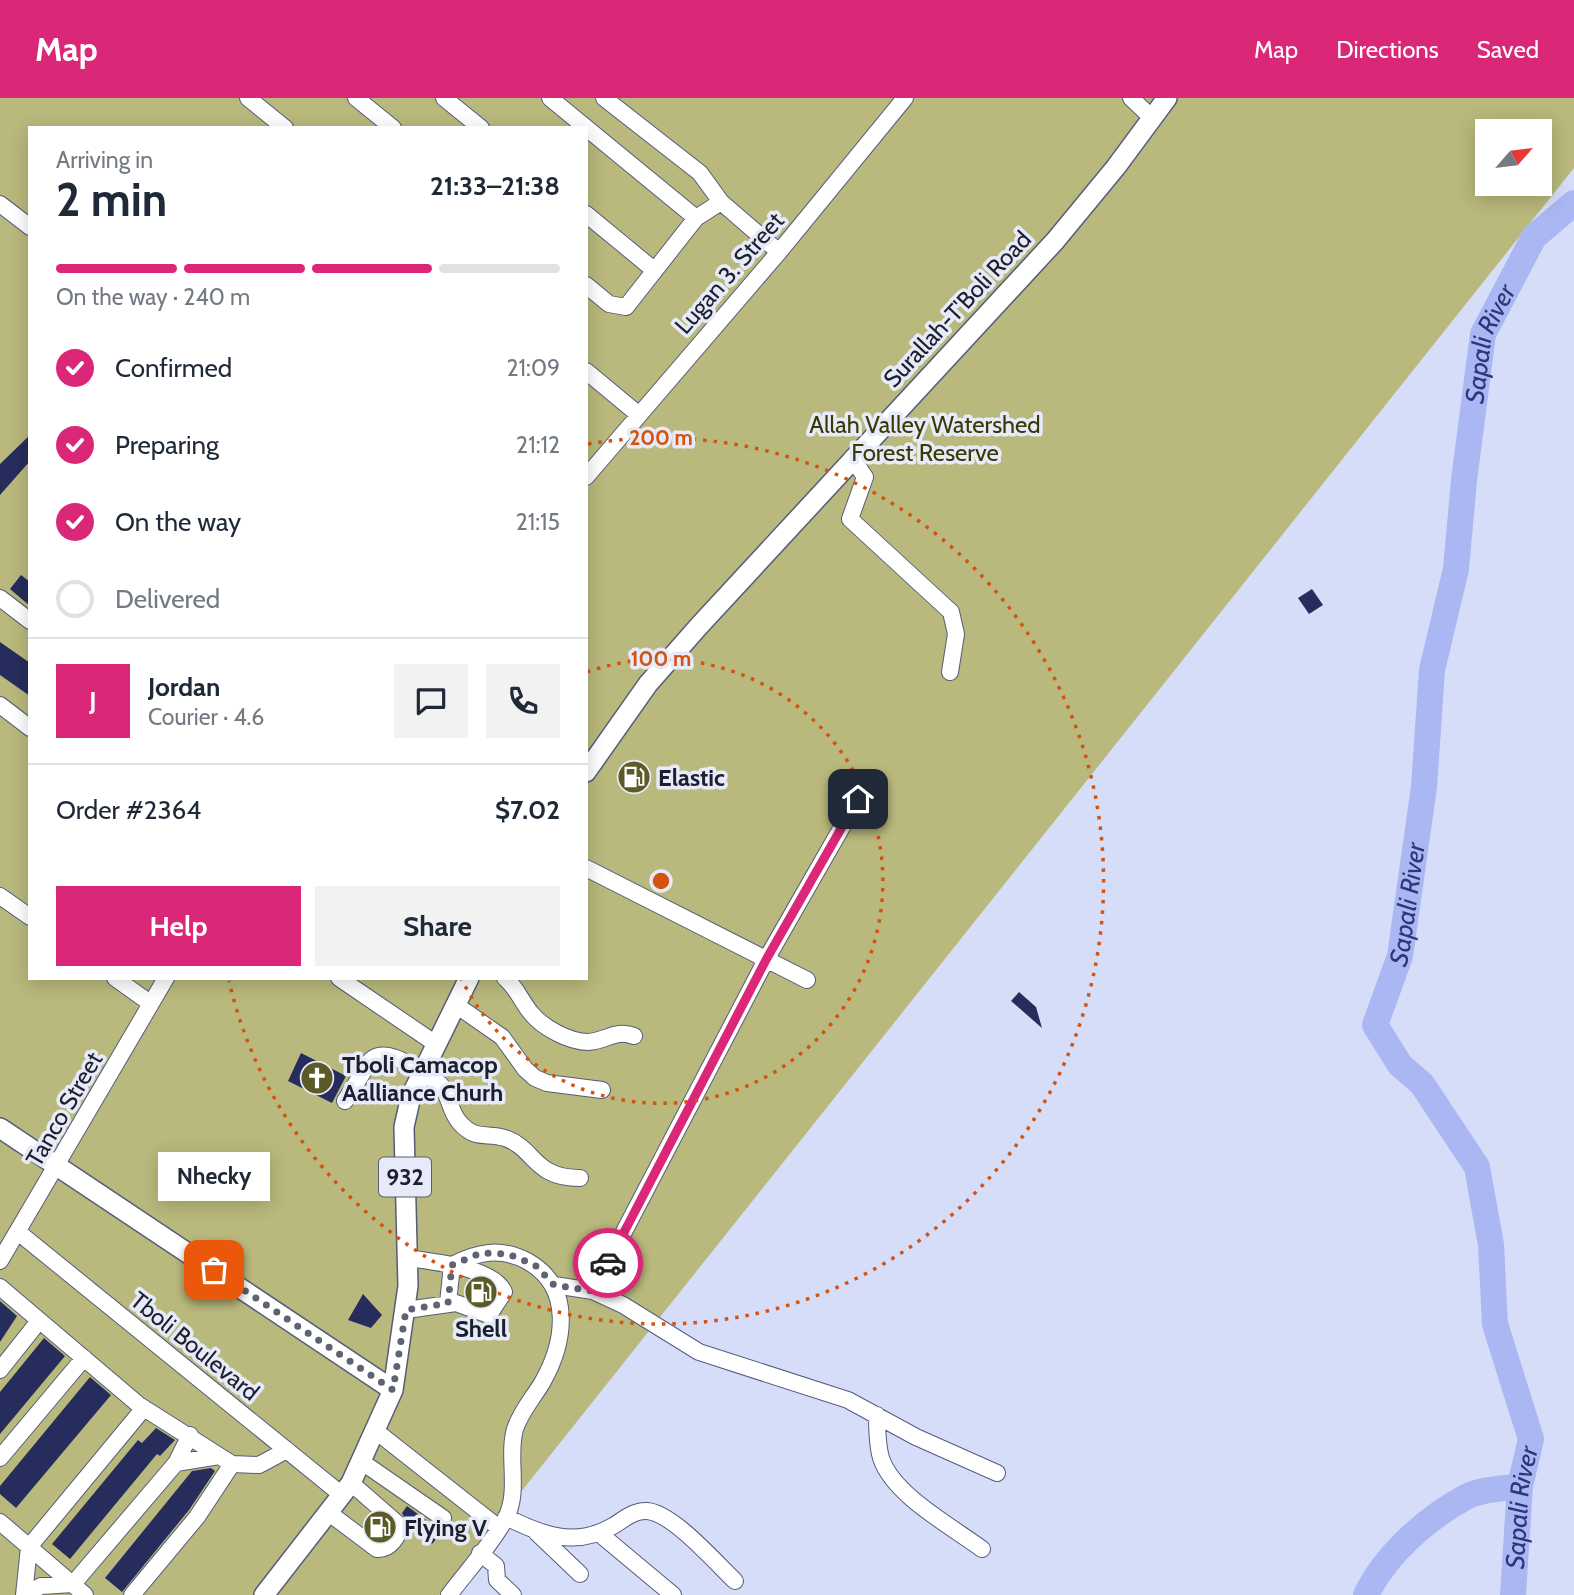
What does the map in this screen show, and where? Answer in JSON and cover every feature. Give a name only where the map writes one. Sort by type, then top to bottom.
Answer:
[{"type":"main road","name":"Surallah-T'Boli Road","points":[[588,769],[649,684],[852,458],[1055,241],[1167,98]]},
{"type":"main road","name":"932","points":[[264,1595],[347,1489],[377,1432],[393,1390],[406,1310],[408,1258],[404,1127],[411,1096],[468,980]]},
{"type":"main road","points":[[0,1128],[393,1390]]},
{"type":"street","points":[[248,98],[283,126]]},
{"type":"street","points":[[444,98],[479,126]]},
{"type":"street","points":[[550,98],[584,126]]},
{"type":"street","points":[[604,98],[700,173],[722,202],[779,252]]},
{"type":"street","points":[[1131,98],[1152,118]]},
{"type":"street","points":[[362,99],[391,126]]},
{"type":"street","name":"Lugan 3. Street","points":[[588,475],[779,252],[902,99]]},
{"type":"street","points":[[588,129],[696,218]]},
{"type":"street","points":[[588,287],[609,304],[621,309],[631,305],[654,270],[696,218],[722,202]]},
{"type":"street","points":[[0,204],[27,219]]},
{"type":"street","points":[[588,216],[654,270]]},
{"type":"street","points":[[588,374],[639,415]]},
{"type":"street","points":[[852,458],[865,477],[850,519],[951,612],[956,634],[950,672]]},
{"type":"street","points":[[0,598],[28,619]]},
{"type":"street","points":[[0,705],[28,727]]},
{"type":"street","points":[[593,1291],[767,958],[858,799]]},
{"type":"street","points":[[588,869],[807,980]]},
{"type":"street","points":[[0,896],[28,916]]},
{"type":"street","points":[[118,980],[150,1003]]},
{"type":"street","name":"Tanco Street","points":[[0,1261],[165,980]]},
{"type":"street","points":[[342,980],[436,1044]]},
{"type":"street","points":[[507,980],[520,993],[534,1017],[575,1040],[589,1042],[625,1032],[634,1036]]},
{"type":"street","points":[[456,1005],[502,1037],[525,1069],[535,1078],[547,1083],[602,1090]]},
{"type":"street","points":[[345,1101],[375,1056],[387,1054],[446,1091],[454,1114],[472,1133],[483,1137],[505,1138],[540,1167],[564,1178],[580,1178]]},
{"type":"street","name":"Tboli Boulevard","points":[[18,1232],[287,1450],[398,1524],[398,1534],[391,1544],[377,1549],[329,1513]]},
{"type":"street","points":[[449,1595],[503,1522],[513,1491],[514,1432],[519,1418],[542,1382],[556,1345],[562,1318],[560,1300],[554,1285],[535,1265],[508,1254],[481,1253],[452,1265]]},
{"type":"street","points":[[406,1310],[448,1303],[462,1304],[487,1315],[495,1311],[504,1295],[500,1285],[478,1273],[452,1265],[408,1258]]},
{"type":"street","points":[[448,1303],[452,1265]]},
{"type":"street","points":[[554,1285],[593,1291],[623,1305],[699,1352],[810,1386],[997,1473]]},
{"type":"street","points":[[0,1287],[144,1408],[190,1435],[225,1460]]},
{"type":"street","points":[[0,1370],[39,1321]]},
{"type":"street","points":[[0,1458],[84,1358]]},
{"type":"street","points":[[24,1595],[29,1547],[144,1408]]},
{"type":"street","points":[[877,1415],[877,1440],[882,1460],[891,1477],[906,1493],[982,1549]]},
{"type":"street","points":[[377,1432],[503,1522],[573,1540],[600,1534],[635,1513],[648,1511],[660,1515],[687,1535],[735,1581]]},
{"type":"street","points":[[79,1590],[176,1463],[190,1435]]},
{"type":"street","points":[[176,1463],[225,1460],[259,1465],[287,1450]]},
{"type":"street","points":[[132,1595],[197,1517],[225,1460]]},
{"type":"street","points":[[362,1462],[443,1518]]},
{"type":"street","points":[[0,1522],[79,1590]]},
{"type":"street","points":[[536,1532],[580,1574]]},
{"type":"street","points":[[600,1534],[673,1595]]},
{"type":"street","points":[[480,1553],[496,1566],[497,1580],[513,1595]]},
{"type":"street","points":[[24,1595],[41,1586],[79,1590]]},
{"type":"green space","name":"Allah Valley Watershed Forest Reserve","points":[[0,98],[1574,98],[1574,168],[1552,196],[1552,119],[1475,119],[1475,196],[1552,196],[439,1595],[0,1595]]},
{"type":"building","points":[[28,437],[28,463],[0,495],[0,464]]},
{"type":"building","points":[[21,575],[28,580],[28,604],[10,589]]},
{"type":"building","points":[[1312,589],[1323,605],[1309,614],[1298,598]]},
{"type":"building","points":[[0,642],[28,662],[28,695],[0,675]]},
{"type":"building","points":[[1019,992],[1036,1007],[1042,1028],[1011,1001]]},
{"type":"building","name":"Tboli Camacop Aalliance Churh","points":[[301,1053],[346,1076],[332,1103],[288,1081]]},
{"type":"building","points":[[471,1281],[491,1292],[485,1302],[464,1294]]},
{"type":"building","points":[[363,1294],[382,1315],[371,1328],[348,1320]]},
{"type":"building","points":[[0,1301],[17,1316],[0,1342]]},
{"type":"building","points":[[44,1338],[65,1356],[0,1434],[0,1392]]},
{"type":"building","points":[[90,1377],[111,1395],[16,1508],[0,1494],[0,1486]]},
{"type":"building","points":[[156,1428],[175,1440],[160,1456],[157,1454],[70,1559],[52,1544],[138,1440],[142,1443]]},
{"type":"building","points":[[211,1468],[215,1471],[189,1510],[122,1592],[105,1578],[192,1471]]},
{"type":"building","points":[[407,1506],[442,1532],[432,1544],[409,1526],[402,1513]]},
{"type":"building","points":[[376,1519],[388,1529],[380,1538],[368,1529]]},
{"type":"waterway","name":"Sapali River","points":[[1513,1595],[1520,1486],[1531,1439],[1495,1324],[1491,1245],[1477,1167],[1422,1084],[1400,1065],[1375,1025],[1400,956],[1424,787],[1432,670],[1456,569],[1464,480],[1483,334],[1534,237],[1574,203]]},
{"type":"waterway","points":[[1366,1595],[1384,1566],[1408,1539],[1451,1506],[1472,1494],[1520,1486]]},
{"type":"way so far","points":[[214,1270],[393,1390],[406,1310],[448,1303],[452,1265],[481,1253],[508,1254],[535,1265],[554,1285],[593,1291],[608,1263]]},
{"type":"place","name":"Elastic","points":[[634,777]]},
{"type":"place","name":"Tboli Camacop Aalliance Churh","points":[[317,1078]]},
{"type":"place","name":"Nhecky","points":[[214,1270]]},
{"type":"place","name":"Shell","points":[[481,1292]]},
{"type":"place","name":"Flying V","points":[[380,1527]]},
{"type":"route","points":[[608,1263],[767,958],[858,799]]}]
